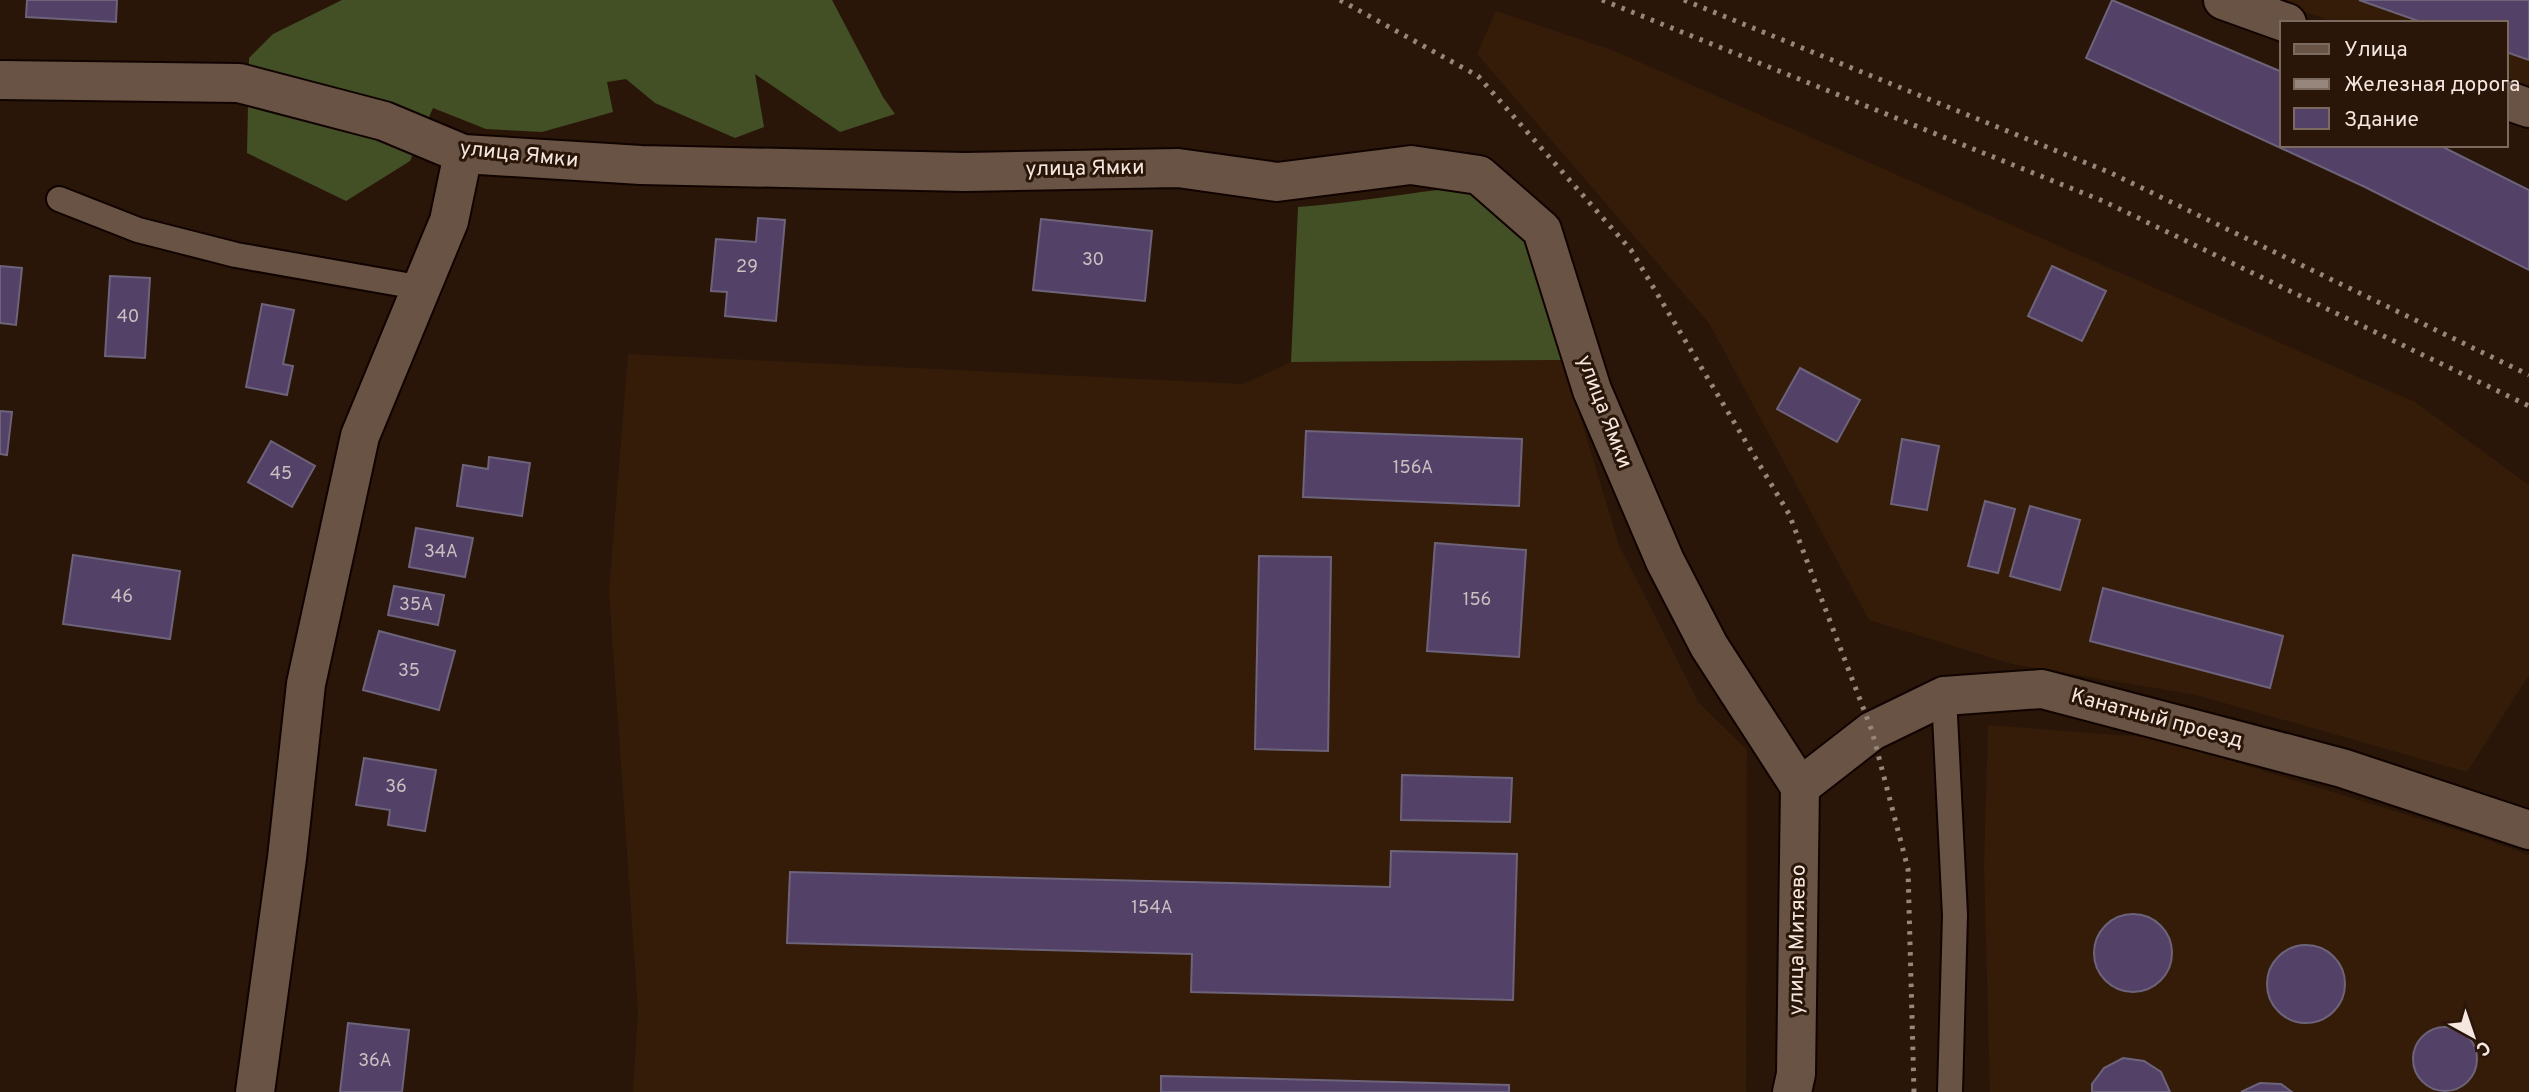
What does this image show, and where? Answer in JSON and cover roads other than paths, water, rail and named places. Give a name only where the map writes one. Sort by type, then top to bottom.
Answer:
[{"type":"street","points":[[2223,0],[2281,21]]},
{"type":"street","name":"улица Ямки","points":[[0,79],[239,83],[384,121],[463,154],[642,165],[965,172],[1178,168],[1277,182],[1411,165],[1479,176],[1542,230],[1592,390],[1665,561],[1709,646],[1800,787]]},
{"type":"street","points":[[2508,101],[2529,108]]},
{"type":"street","points":[[255,1092],[287,858],[306,684],[360,436],[449,221],[463,154]]},
{"type":"street","name":"Канатный проезд","points":[[1800,787],[1872,731],[1944,696],[2042,689],[2342,768],[2529,830]]},
{"type":"street","name":"улица Митяево","points":[[1792,1092],[1796,1074],[1800,787]]},
{"type":"lane","points":[[59,200],[138,230],[236,255],[423,288]]},
{"type":"lane","points":[[1944,696],[1955,915],[1950,1092]]},
{"type":"railway","points":[[1340,0],[1478,76],[1631,250],[1789,514],[1872,731],[1908,869],[1914,1092]]},
{"type":"railway","points":[[1602,0],[2103,201],[2529,406]]},
{"type":"railway","points":[[1684,0],[2111,173],[2529,375]]}]
